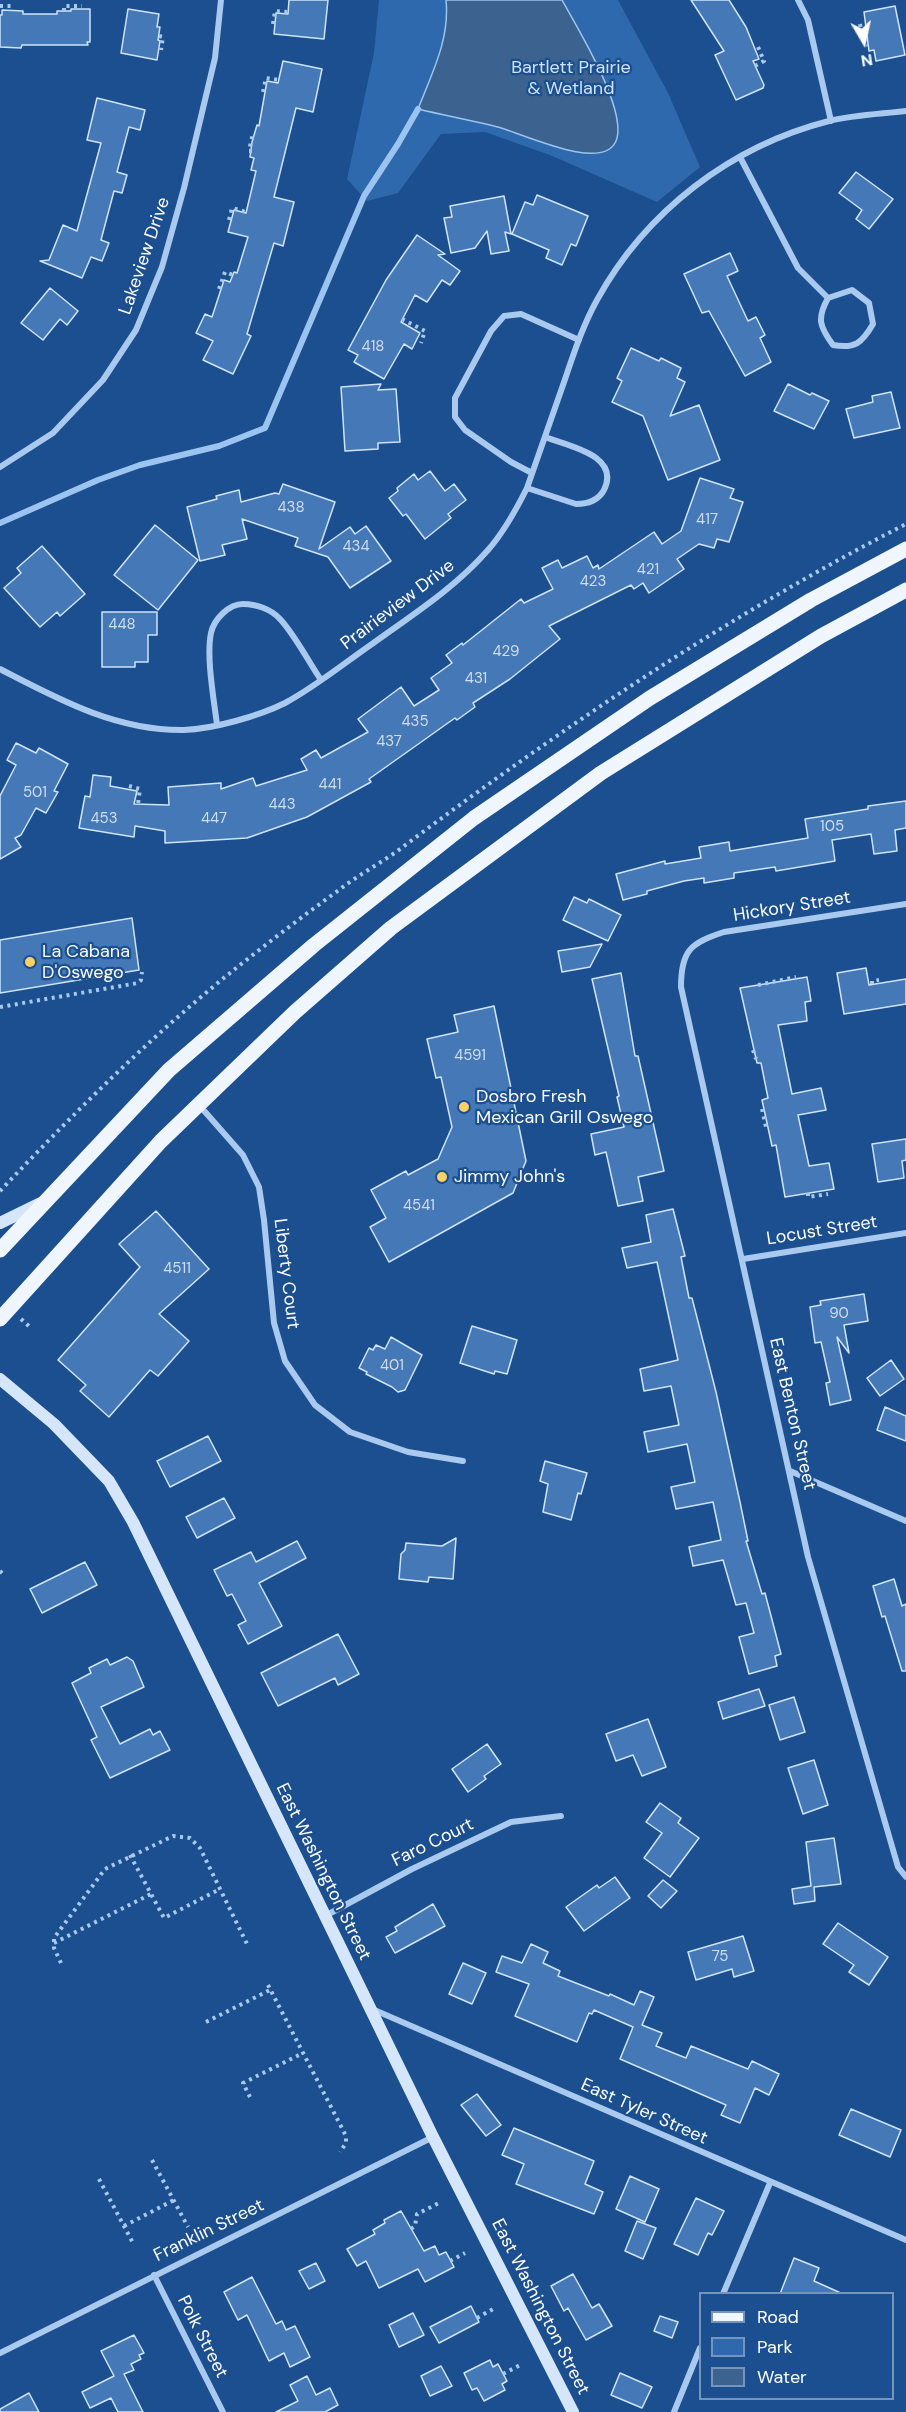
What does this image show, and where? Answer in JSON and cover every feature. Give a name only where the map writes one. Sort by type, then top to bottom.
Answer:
[{"type":"main road","points":[[0,1250],[169,1070],[314,945],[474,818],[650,698],[811,600],[906,549]]},
{"type":"main road","points":[[0,1319],[161,1141],[198,1104],[295,1012],[391,928],[601,773],[821,636],[906,590]]},
{"type":"street","name":"Lakeview Drive","points":[[0,467],[53,433],[103,380],[136,330],[162,267],[184,188],[215,58],[221,0]]},
{"type":"street","points":[[798,0],[808,20],[831,121]]},
{"type":"street","name":"Prairieview Drive","points":[[0,669],[46,694],[99,717],[153,728],[185,730],[217,725],[284,703],[321,680],[459,580],[502,533],[526,488],[579,340],[601,294],[645,231],[682,195],[740,157],[782,136],[831,121],[906,111]]},
{"type":"street","points":[[740,157],[798,267],[828,298]]},
{"type":"street","points":[[852,290],[869,303],[873,324],[865,339],[848,347],[832,345],[822,330],[820,312],[828,298],[852,290]]},
{"type":"street","points":[[532,473],[511,462],[465,430],[455,417],[455,398],[491,331],[504,316],[515,314],[528,316],[579,340]]},
{"type":"street","points":[[526,488],[576,504],[584,504],[600,496],[605,487],[605,470],[598,458],[545,437]]},
{"type":"street","points":[[217,725],[210,652],[211,632],[219,618],[230,607],[248,604],[265,608],[280,618],[321,680]]},
{"type":"street","name":"Hickory Street","points":[[688,952],[701,940],[724,932],[906,904]]},
{"type":"street","name":"East Benton Street","points":[[688,952],[681,967],[681,987],[811,1569],[898,1867],[906,1877]]},
{"type":"street","name":"Liberty Court","points":[[198,1104],[243,1155],[259,1187],[274,1323],[285,1361],[315,1405],[350,1432],[408,1452],[464,1461]]},
{"type":"street","points":[[0,1223],[48,1199]]},
{"type":"street","name":"Locust Street","points":[[743,1259],[906,1233]]},
{"type":"street","name":"East Washington Street","points":[[0,1379],[54,1424],[108,1481],[132,1522],[433,2137],[573,2412]]},
{"type":"street","points":[[790,1472],[906,1521]]},
{"type":"street","name":"Faro Court","points":[[325,1916],[412,1869],[511,1822],[561,1816]]},
{"type":"street","name":"East Tyler Street","points":[[371,2009],[906,2240]]},
{"type":"street","name":"Franklin Street","points":[[0,2353],[433,2137]]},
{"type":"street","points":[[724,2292],[770,2183]]},
{"type":"street","name":"Polk Street","points":[[154,2275],[223,2412]]},
{"type":"street","points":[[674,2412],[699,2350]]},
{"type":"path","points":[[0,6],[14,6]]},
{"type":"path","points":[[64,11],[64,6],[82,6]]},
{"type":"path","points":[[273,24],[275,10],[288,12]]},
{"type":"path","points":[[860,24],[864,43],[868,45]]},
{"type":"path","points":[[159,36],[163,37],[160,50]]},
{"type":"path","points":[[755,66],[764,61],[758,47]]},
{"type":"path","points":[[263,92],[266,78],[279,80]]},
{"type":"path","points":[[252,151],[249,151],[253,133]]},
{"type":"path","points":[[229,220],[232,208],[246,212]]},
{"type":"path","points":[[219,289],[225,272],[232,275]]},
{"type":"path","points":[[402,319],[425,332],[421,343]]},
{"type":"path","points":[[129,786],[140,789],[138,804]]},
{"type":"path","points":[[0,1007],[138,983],[141,981],[142,972]]},
{"type":"path","points":[[758,985],[796,976]]},
{"type":"path","points":[[872,984],[872,981],[879,980]]},
{"type":"path","points":[[0,1191],[122,1067],[160,1033]]},
{"type":"path","points":[[753,1050],[756,1059]]},
{"type":"path","points":[[762,1109],[766,1127],[768,1126]]},
{"type":"path","points":[[808,1193],[808,1197],[828,1194]]},
{"type":"path","points":[[61,1963],[53,1943],[57,1932],[101,1872],[177,1835],[192,1839],[200,1848],[248,1946]]},
{"type":"path","points":[[130,1856],[164,1918],[219,1889]]},
{"type":"path","points":[[53,1943],[151,1894]]},
{"type":"path","points":[[268,1985],[346,2136],[346,2143],[340,2152]]},
{"type":"path","points":[[206,2022],[270,1990]]},
{"type":"path","points":[[250,2097],[243,2083],[303,2053]]},
{"type":"path","points":[[152,2160],[188,2227]]},
{"type":"path","points":[[99,2179],[134,2245]]},
{"type":"path","points":[[124,2226],[174,2200]]},
{"type":"path","points":[[411,2229],[415,2226],[417,2214],[440,2203]]},
{"type":"path","points":[[450,2261],[465,2253]]},
{"type":"path","points":[[477,2318],[493,2309]]},
{"type":"path","points":[[503,2374],[522,2364]]},
{"type":"green space","name":"Bartlett Prairie & Wetland","points":[[379,0],[618,0],[668,93],[700,167],[657,202],[550,155],[485,132],[441,134],[398,193],[367,201],[347,179],[374,53]]},
{"type":"water","points":[[446,0],[562,0],[590,50],[609,93],[616,113],[618,130],[615,143],[606,151],[576,152],[494,126],[418,109],[443,42],[447,14]]},
{"type":"building","points":[[289,0],[328,0],[324,39],[274,34],[276,13],[288,14]]},
{"type":"building","points":[[691,0],[729,0],[746,27],[759,59],[753,61],[764,85],[763,88],[736,100],[715,55],[724,51]]},
{"type":"building","points":[[895,6],[905,55],[876,61],[874,50],[869,51],[864,12]]},
{"type":"building","points":[[71,9],[90,9],[90,42],[87,42],[88,45],[0,47],[2,10],[23,11],[23,14],[57,14],[57,11],[71,11]]},
{"type":"building","points":[[128,9],[159,14],[157,27],[160,27],[158,40],[160,41],[157,60],[121,53]]},
{"type":"building","points":[[283,61],[322,69],[313,112],[296,108],[274,197],[294,202],[283,246],[274,243],[247,334],[251,336],[233,374],[203,360],[213,341],[196,333],[205,314],[212,317],[224,280],[230,282],[234,272],[237,273],[248,237],[228,232],[234,210],[246,213],[256,171],[251,170],[254,158],[250,157],[252,142],[257,125],[259,126],[267,81],[278,83]]},
{"type":"building","points":[[97,98],[145,110],[140,130],[129,127],[117,172],[127,175],[122,193],[114,191],[101,240],[109,243],[102,261],[91,257],[82,278],[40,261],[49,260],[63,225],[77,231],[101,143],[87,140]]},
{"type":"building","points":[[856,172],[893,199],[869,229],[856,219],[862,210],[839,193]]},
{"type":"building","points":[[537,195],[588,216],[576,246],[571,244],[562,265],[546,258],[549,250],[512,234],[525,202],[533,205]]},
{"type":"building","points":[[504,196],[511,234],[505,232],[509,251],[491,254],[487,231],[475,248],[451,253],[444,218],[452,217],[450,206]]},
{"type":"building","points":[[417,235],[445,254],[438,255],[460,271],[450,285],[442,280],[427,302],[415,295],[401,322],[420,333],[412,349],[404,344],[384,379],[354,362],[358,355],[348,350],[386,280]]},
{"type":"building","points":[[730,253],[738,271],[727,276],[748,321],[756,317],[765,335],[760,338],[771,362],[745,376],[709,311],[702,313],[684,274]]},
{"type":"building","points":[[50,288],[78,311],[67,325],[60,319],[43,340],[21,323]]},
{"type":"building","points":[[631,348],[659,361],[661,358],[681,368],[677,378],[685,382],[670,416],[699,405],[720,460],[668,480],[643,416],[612,402],[622,381],[617,378]]},
{"type":"building","points":[[381,384],[378,390],[396,389],[400,442],[378,443],[378,449],[345,451],[341,387]]},
{"type":"building","points":[[788,384],[829,401],[814,429],[774,411]]},
{"type":"building","points":[[891,392],[900,428],[854,438],[846,409],[873,402],[872,396]]},
{"type":"building","points":[[430,471],[445,491],[454,484],[466,500],[448,514],[451,518],[425,539],[406,514],[403,516],[389,498],[414,474],[418,480]]},
{"type":"building","points":[[700,478],[734,489],[730,498],[743,502],[729,542],[717,539],[714,548],[699,544],[677,559],[684,569],[649,593],[643,583],[634,589],[631,585],[549,626],[560,639],[510,679],[473,703],[475,707],[457,720],[455,718],[369,779],[371,782],[307,817],[247,838],[165,843],[165,831],[135,826],[134,837],[79,828],[85,796],[90,797],[93,775],[111,777],[110,786],[137,791],[134,804],[169,805],[168,787],[221,783],[221,789],[253,778],[256,786],[307,770],[301,759],[316,750],[321,758],[368,732],[358,719],[401,687],[414,706],[439,690],[431,678],[452,663],[446,655],[462,643],[463,645],[521,599],[524,603],[553,589],[542,568],[558,560],[562,568],[587,556],[593,568],[598,565],[599,569],[654,532],[662,544],[681,531]]},
{"type":"building","points":[[283,484],[335,502],[319,549],[350,527],[355,534],[366,526],[391,561],[350,588],[328,557],[295,546],[298,538],[242,519],[247,539],[222,545],[225,555],[200,561],[187,507],[239,490],[241,502],[275,493],[279,494]]},
{"type":"building","points":[[155,525],[198,560],[158,610],[114,575]]},
{"type":"building","points":[[42,546],[85,594],[60,616],[57,612],[40,627],[4,588],[21,573],[17,568]]},
{"type":"building","points":[[102,612],[157,612],[157,635],[148,635],[148,662],[135,662],[135,667],[102,667]]},
{"type":"building","points":[[16,743],[36,753],[39,748],[68,764],[54,791],[58,792],[46,813],[36,808],[21,835],[15,838],[21,847],[0,859],[0,796],[16,765],[7,760]]},
{"type":"building","points":[[906,801],[906,828],[895,830],[897,851],[874,854],[871,834],[832,840],[835,861],[776,871],[775,867],[734,873],[734,878],[704,883],[704,878],[684,881],[623,900],[616,874],[665,861],[665,864],[701,858],[699,847],[729,842],[730,851],[808,838],[805,819]]},
{"type":"building","points":[[574,897],[587,903],[589,899],[621,915],[608,941],[563,920]]},
{"type":"building","points":[[132,918],[139,970],[0,993],[0,940]]},
{"type":"building","points":[[602,944],[590,967],[562,972],[558,951]]},
{"type":"building","points":[[866,968],[869,985],[906,979],[906,1004],[844,1014],[837,973]]},
{"type":"building","points":[[621,973],[635,1056],[638,1056],[664,1171],[638,1177],[643,1201],[618,1206],[606,1152],[595,1155],[591,1134],[624,1127],[592,979]]},
{"type":"building","points":[[807,977],[811,1001],[805,1002],[807,1021],[778,1025],[792,1094],[821,1088],[826,1110],[798,1115],[809,1166],[829,1163],[834,1189],[785,1197],[776,1145],[772,1146],[762,1100],[768,1098],[761,1063],[757,1063],[740,988]]},
{"type":"building","points":[[494,1006],[526,1161],[513,1193],[389,1262],[370,1227],[386,1218],[371,1190],[406,1171],[408,1175],[438,1159],[452,1127],[441,1077],[436,1078],[427,1039],[458,1032],[454,1015]]},
{"type":"building","points":[[906,1139],[906,1160],[902,1161],[904,1178],[878,1182],[872,1144]]},
{"type":"building","points":[[673,1209],[685,1256],[681,1257],[689,1298],[692,1298],[716,1392],[748,1541],[746,1541],[762,1594],[765,1593],[781,1654],[775,1656],[777,1666],[749,1674],[739,1637],[754,1633],[746,1603],[736,1605],[723,1560],[693,1566],[689,1547],[721,1540],[713,1502],[676,1509],[671,1487],[695,1482],[687,1444],[648,1452],[644,1432],[679,1425],[671,1386],[644,1391],[640,1369],[678,1360],[657,1262],[627,1268],[622,1248],[651,1242],[646,1215]]},
{"type":"building","points":[[156,1211],[209,1269],[159,1314],[189,1341],[158,1376],[150,1370],[109,1417],[80,1391],[86,1385],[58,1360],[140,1267],[119,1244]]},
{"type":"building","points":[[864,1294],[868,1321],[844,1325],[849,1353],[837,1337],[851,1400],[830,1405],[826,1383],[830,1382],[821,1342],[815,1343],[810,1307],[821,1305],[820,1301]]},
{"type":"building","points":[[472,1326],[517,1340],[507,1374],[495,1371],[494,1374],[460,1363]]},
{"type":"building","points":[[391,1337],[422,1355],[405,1390],[398,1392],[359,1368],[369,1348],[373,1350],[376,1345],[385,1349]]},
{"type":"building","points":[[891,1360],[904,1379],[880,1396],[867,1378]]},
{"type":"building","points":[[885,1407],[906,1416],[906,1441],[877,1430]]},
{"type":"building","points":[[208,1436],[221,1461],[170,1487],[157,1461]]},
{"type":"building","points":[[545,1461],[587,1473],[581,1494],[578,1493],[571,1520],[543,1512],[548,1484],[540,1481]]},
{"type":"building","points":[[224,1498],[235,1518],[197,1538],[186,1517]]},
{"type":"building","points":[[456,1538],[453,1579],[429,1577],[428,1582],[399,1579],[401,1554],[405,1550],[406,1543],[442,1546]]},
{"type":"building","points":[[297,1541],[306,1558],[259,1583],[282,1626],[248,1644],[238,1625],[246,1621],[232,1594],[227,1596],[214,1570],[251,1552],[256,1562]]},
{"type":"building","points":[[85,1562],[97,1585],[42,1613],[30,1589]]},
{"type":"building","points":[[894,1579],[902,1606],[906,1604],[906,1671],[902,1671],[873,1586]]},
{"type":"building","points":[[338,1634],[359,1674],[338,1685],[335,1678],[278,1706],[261,1673]]},
{"type":"building","points":[[127,1657],[133,1661],[144,1687],[101,1707],[120,1744],[150,1729],[153,1735],[160,1731],[170,1750],[110,1778],[91,1740],[97,1737],[72,1683],[91,1673],[89,1668],[107,1659],[110,1665]]},
{"type":"building","points":[[759,1689],[765,1706],[723,1719],[718,1702]]},
{"type":"building","points":[[794,1697],[805,1732],[780,1740],[769,1705]]},
{"type":"building","points":[[648,1719],[666,1767],[642,1776],[633,1755],[616,1761],[606,1734]]},
{"type":"building","points":[[487,1744],[501,1764],[484,1776],[486,1779],[468,1792],[452,1769]]},
{"type":"building","points":[[814,1760],[828,1805],[803,1814],[788,1768]]},
{"type":"building","points":[[660,1803],[681,1818],[678,1823],[699,1838],[670,1877],[644,1858],[662,1833],[646,1822]]},
{"type":"building","points":[[834,1838],[841,1884],[814,1887],[815,1901],[794,1904],[792,1889],[811,1886],[806,1842]]},
{"type":"building","points":[[615,1877],[630,1898],[584,1931],[566,1907],[597,1885],[599,1888]]},
{"type":"building","points":[[663,1880],[677,1891],[661,1908],[648,1896]]},
{"type":"building","points":[[433,1904],[445,1926],[395,1953],[386,1937],[397,1931],[395,1927]]},
{"type":"building","points":[[838,1923],[888,1957],[869,1985],[849,1972],[854,1965],[823,1944]]},
{"type":"building","points":[[743,1936],[754,1971],[734,1977],[732,1969],[696,1980],[688,1952]]},
{"type":"building","points":[[531,1944],[548,1952],[543,1963],[560,1971],[558,1976],[634,2005],[640,1991],[654,1997],[642,2025],[662,2033],[656,2046],[686,2058],[691,2046],[748,2069],[752,2061],[779,2074],[769,2095],[755,2088],[740,2123],[721,2115],[726,2105],[620,2059],[633,2027],[594,2010],[592,2014],[589,2013],[577,2042],[515,2016],[529,1984],[496,1972],[502,1956],[522,1963]]},
{"type":"building","points":[[463,1963],[486,1973],[472,2004],[449,1994]]},
{"type":"building","points":[[477,2094],[501,2125],[486,2136],[461,2105]]},
{"type":"building","points":[[851,2109],[901,2130],[890,2157],[839,2135]]},
{"type":"building","points":[[514,2128],[594,2161],[585,2184],[603,2192],[594,2214],[516,2184],[524,2164],[502,2155]]},
{"type":"building","points":[[630,2176],[659,2189],[645,2222],[616,2209]]},
{"type":"building","points":[[696,2198],[724,2211],[712,2235],[708,2233],[698,2255],[674,2244]]},
{"type":"building","points":[[401,2211],[424,2251],[435,2246],[439,2255],[446,2252],[454,2267],[425,2282],[418,2269],[379,2288],[366,2261],[357,2266],[347,2249],[375,2234],[373,2230],[385,2223],[384,2220]]},
{"type":"building","points":[[637,2221],[656,2228],[643,2259],[625,2251]]},
{"type":"building","points":[[794,2258],[819,2268],[814,2281],[839,2292],[781,2292]]},
{"type":"building","points":[[316,2263],[325,2281],[309,2289],[299,2271]]},
{"type":"building","points":[[573,2274],[592,2308],[599,2304],[612,2326],[586,2340],[568,2308],[564,2311],[551,2286]]},
{"type":"building","points":[[252,2277],[276,2324],[282,2321],[286,2330],[295,2326],[310,2357],[290,2367],[284,2353],[269,2361],[247,2315],[238,2320],[224,2292]]},
{"type":"building","points":[[471,2306],[479,2322],[439,2343],[430,2327]]},
{"type":"building","points":[[413,2313],[424,2335],[399,2347],[389,2325]]},
{"type":"building","points":[[660,2316],[678,2322],[672,2338],[654,2331]]},
{"type":"building","points":[[134,2335],[144,2353],[139,2355],[141,2359],[131,2364],[134,2370],[124,2374],[143,2412],[118,2412],[111,2398],[90,2408],[82,2392],[114,2376],[101,2351]]},
{"type":"building","points":[[490,2360],[493,2367],[498,2364],[507,2381],[502,2384],[505,2390],[484,2401],[477,2388],[472,2390],[464,2373]]},
{"type":"building","points":[[441,2366],[452,2386],[430,2396],[421,2376]]},
{"type":"building","points":[[620,2373],[652,2387],[642,2408],[611,2395]]},
{"type":"building","points":[[307,2376],[316,2395],[330,2388],[338,2405],[325,2412],[276,2412],[298,2401],[290,2385]]},
{"type":"building","points":[[29,2393],[39,2412],[0,2412],[0,2409]]},
{"type":"waterway","points":[[0,523],[98,480],[140,465],[219,446],[265,428],[364,196],[418,109]]},
{"type":"place","name":"La Cabana D'Oswego","points":[[30,962]]},
{"type":"place","name":"Dosbro Fresh Mexican Grill Oswego","points":[[464,1107]]},
{"type":"place","name":"Jimmy John's","points":[[442,1177]]}]
